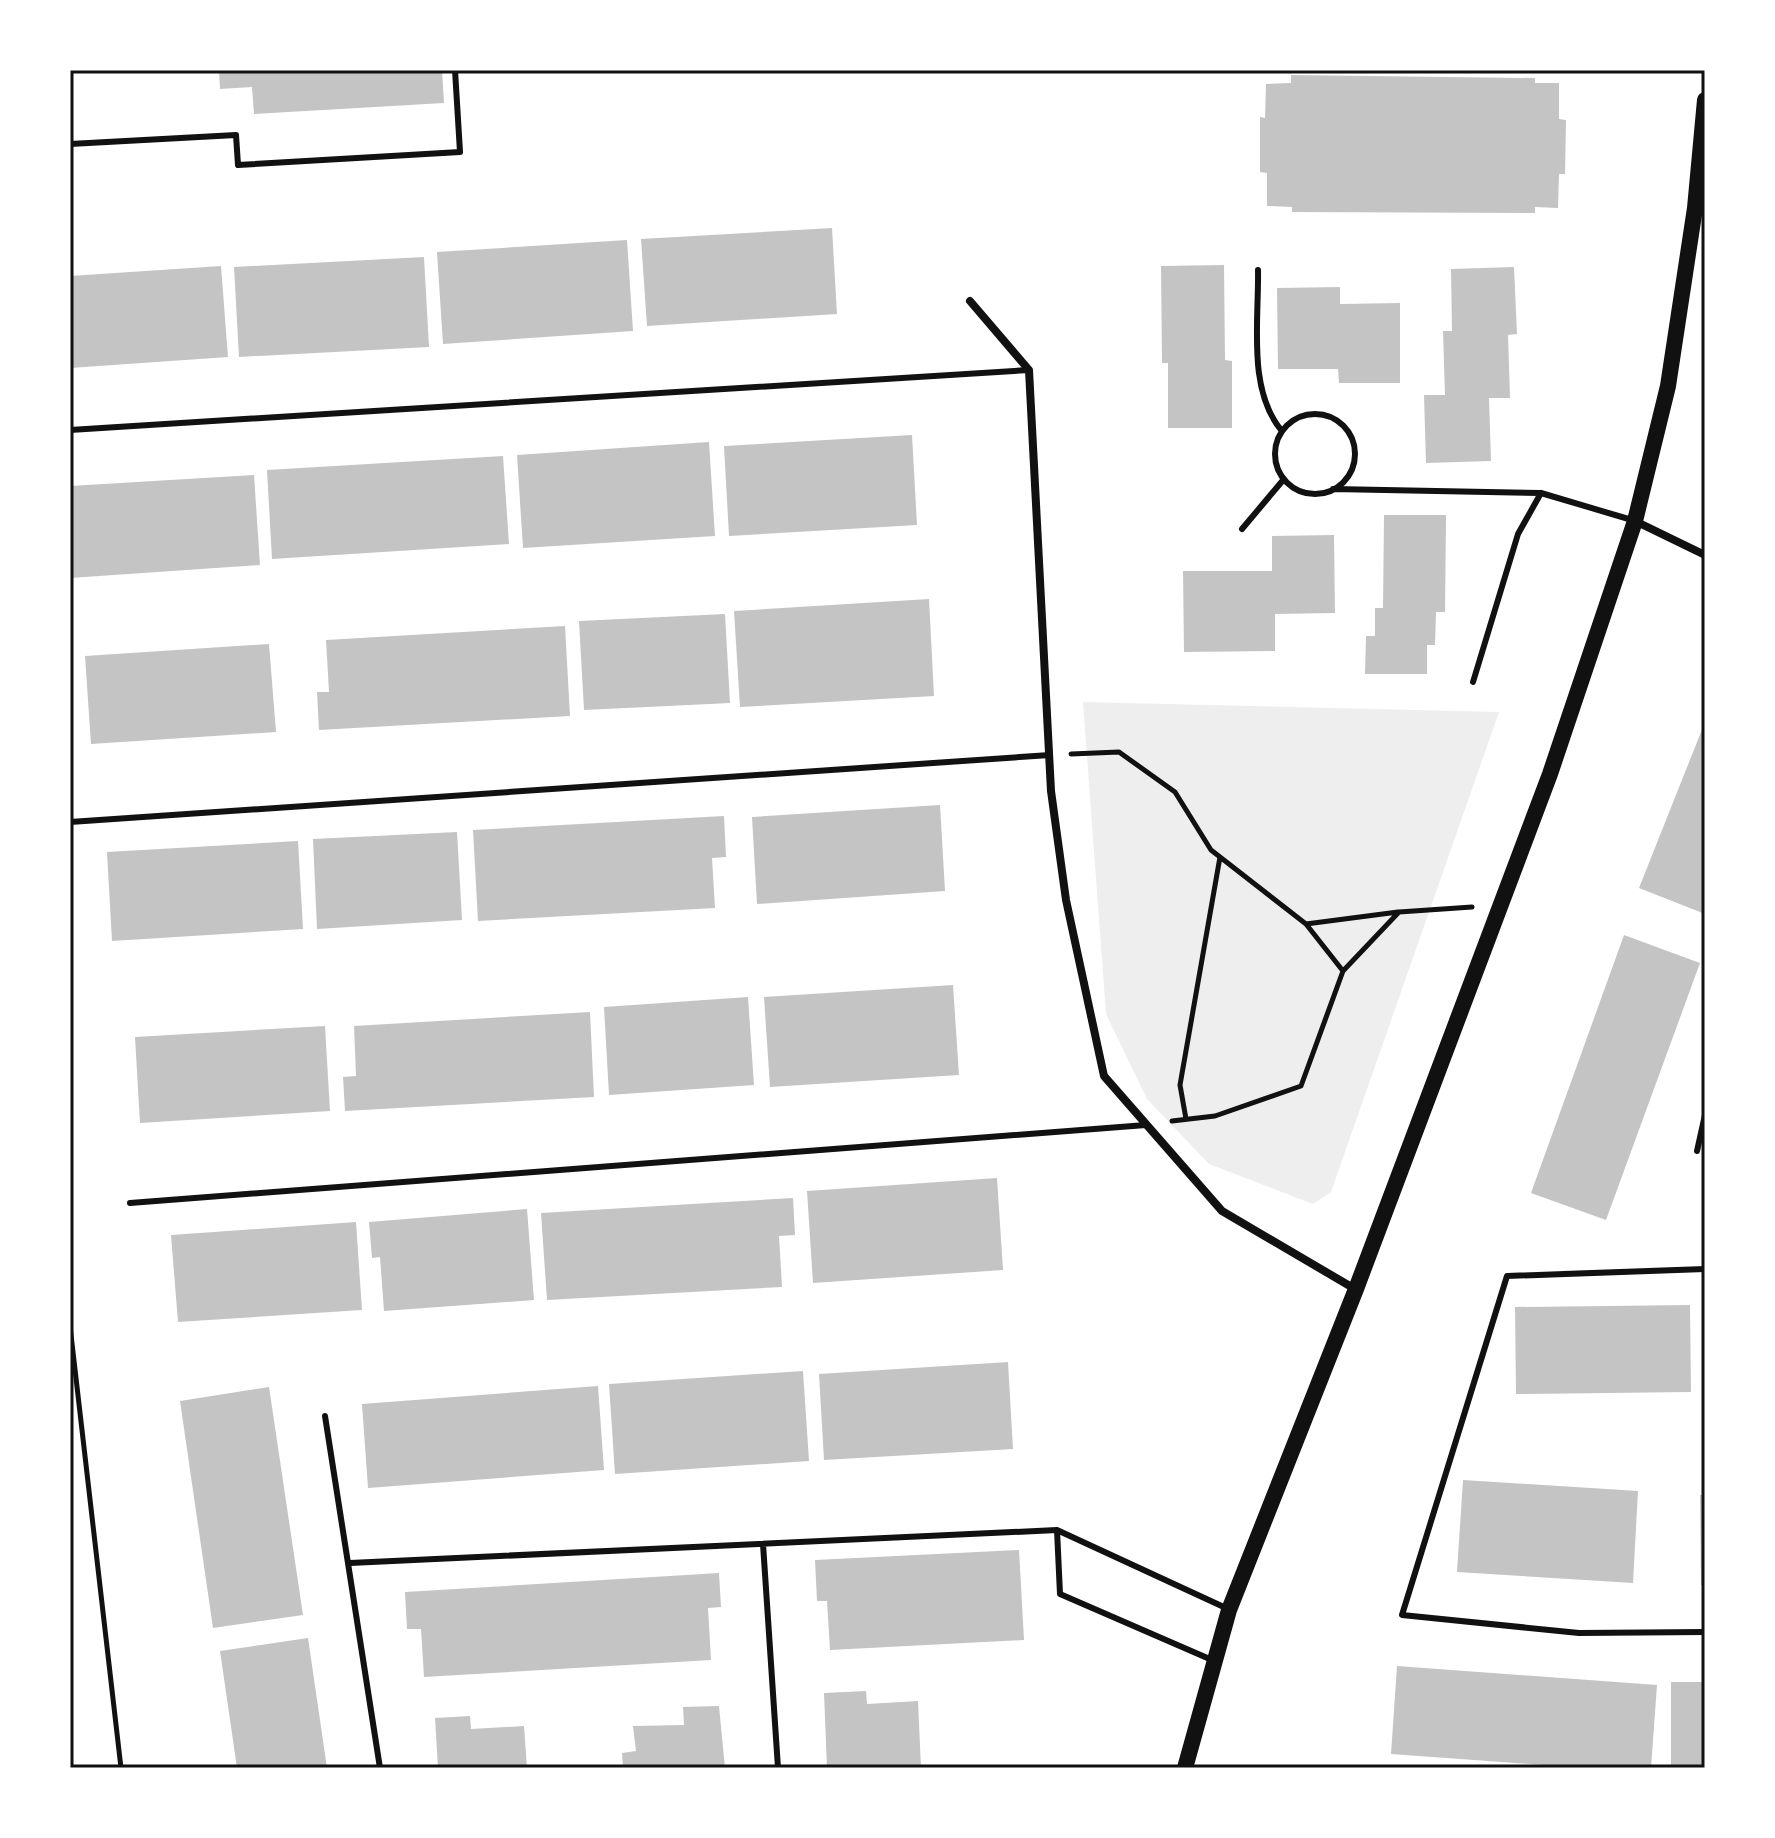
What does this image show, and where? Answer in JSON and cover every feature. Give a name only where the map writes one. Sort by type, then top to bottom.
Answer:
[{"type":"main road","points":[[1185,1768],[1212,1660],[1229,1610],[1356,1289],[1550,774],[1635,521],[1668,386],[1695,208],[1705,100]]},
{"type":"street","points":[[970,301],[1029,370],[1050,755],[1066,900],[1104,1076],[1222,1211],[1356,1289]]},
{"type":"street","points":[[1635,521],[1705,555]]},
{"type":"lane","points":[[70,144],[236,135],[238,165],[460,152],[455,70]]},
{"type":"lane","points":[[1258,270],[1261,392],[1270,416],[1282,431]]},
{"type":"lane","points":[[70,430],[1029,370]]},
{"type":"lane","points":[[1333,489],[1352,469],[1355,456],[1348,431],[1328,416],[1315,414],[1291,422],[1282,431],[1275,455],[1284,479],[1307,492],[1333,489],[1541,493],[1635,521]]},
{"type":"lane","points":[[1242,529],[1284,479]]},
{"type":"lane","points":[[1473,682],[1518,534],[1541,493]]},
{"type":"lane","points":[[70,822],[1050,755]]},
{"type":"lane","points":[[1697,1151],[1705,1115]]},
{"type":"lane","points":[[130,1203],[1146,1125]]},
{"type":"lane","points":[[1705,1269],[1507,1276],[1402,1615],[1579,1633],[1705,1632]]},
{"type":"lane","points":[[325,1416],[380,1768]]},
{"type":"lane","points":[[350,1563],[1057,1530],[1229,1610]]},
{"type":"lane","points":[[1057,1530],[1060,1594],[1212,1660]]},
{"type":"lane","points":[[763,1544],[778,1768]]},
{"type":"path","points":[[1050,755],[1119,752],[1175,792],[1211,850],[1306,924],[1343,971]]},
{"type":"path","points":[[1186,1119],[1180,1085],[1220,857]]},
{"type":"path","points":[[1306,924],[1399,912],[1500,905]]},
{"type":"path","points":[[1146,1125],[1215,1116],[1301,1086],[1343,971],[1399,912]]},
{"type":"path","points":[[70,1326],[121,1768]]},
{"type":"shaded area","points":[[1083,702],[1499,712],[1331,1192],[1313,1204],[1209,1164],[1147,1099],[1106,1014]]},
{"type":"building","points":[[219,70],[442,70],[444,103],[254,114],[252,87],[220,89]]},
{"type":"building","points":[[1291,75],[1535,78],[1535,83],[1559,83],[1559,119],[1566,120],[1565,174],[1559,174],[1558,208],[1535,207],[1535,213],[1292,212],[1292,207],[1267,206],[1267,173],[1260,172],[1260,117],[1265,118],[1266,84],[1291,83]]},
{"type":"building","points":[[832,228],[837,314],[647,326],[641,239]]},
{"type":"building","points":[[627,240],[633,331],[443,344],[437,252]]},
{"type":"building","points":[[424,257],[429,347],[239,357],[234,267]]},
{"type":"building","points":[[1224,265],[1225,360],[1232,361],[1232,428],[1168,428],[1168,363],[1162,363],[1161,266]]},
{"type":"building","points":[[221,266],[228,357],[70,368],[70,276]]},
{"type":"building","points":[[1514,267],[1517,334],[1508,335],[1510,398],[1489,398],[1491,461],[1426,463],[1424,395],[1445,395],[1443,331],[1452,331],[1451,269]]},
{"type":"building","points":[[1340,287],[1340,304],[1400,303],[1400,383],[1339,383],[1338,369],[1278,369],[1277,288]]},
{"type":"building","points":[[912,435],[917,525],[729,536],[724,446]]},
{"type":"building","points":[[709,442],[715,536],[523,548],[517,455]]},
{"type":"building","points":[[503,456],[509,544],[272,559],[267,470]]},
{"type":"building","points":[[254,475],[260,565],[70,578],[70,486]]},
{"type":"building","points":[[1384,515],[1446,515],[1445,612],[1436,612],[1435,645],[1427,645],[1427,674],[1365,674],[1366,636],[1375,636],[1375,608],[1383,608]]},
{"type":"building","points":[[1334,535],[1335,613],[1275,614],[1275,651],[1184,652],[1183,571],[1272,571],[1272,536]]},
{"type":"building","points":[[929,599],[934,696],[740,707],[734,611]]},
{"type":"building","points":[[725,614],[730,703],[584,710],[579,621]]},
{"type":"building","points":[[565,626],[570,716],[319,730],[317,692],[329,692],[326,640]]},
{"type":"building","points":[[269,644],[276,732],[91,744],[85,656]]},
{"type":"building","points":[[1705,722],[1705,914],[1639,888]]},
{"type":"building","points":[[940,805],[945,891],[757,904],[752,817]]},
{"type":"building","points":[[724,816],[726,857],[712,858],[715,908],[478,921],[473,830]]},
{"type":"building","points":[[457,832],[462,920],[317,929],[313,839]]},
{"type":"building","points":[[298,841],[303,929],[112,941],[107,852]]},
{"type":"building","points":[[1624,935],[1700,963],[1606,1220],[1531,1193]]},
{"type":"building","points":[[953,985],[959,1075],[770,1087],[764,997]]},
{"type":"building","points":[[748,997],[754,1085],[609,1095],[604,1007]]},
{"type":"building","points":[[590,1012],[594,1097],[345,1111],[343,1077],[356,1076],[354,1026]]},
{"type":"building","points":[[325,1026],[330,1111],[140,1123],[135,1037]]},
{"type":"building","points":[[997,1178],[1003,1270],[813,1283],[807,1191]]},
{"type":"building","points":[[793,1198],[795,1235],[779,1236],[782,1287],[547,1300],[541,1213]]},
{"type":"building","points":[[527,1209],[534,1300],[384,1311],[380,1257],[372,1258],[369,1222]]},
{"type":"building","points":[[356,1222],[362,1310],[178,1322],[171,1235]]},
{"type":"building","points":[[1690,1305],[1691,1392],[1516,1394],[1515,1307]]},
{"type":"building","points":[[1008,1362],[1013,1449],[824,1460],[819,1374]]},
{"type":"building","points":[[803,1371],[809,1461],[615,1474],[609,1384]]},
{"type":"building","points":[[598,1386],[604,1470],[368,1488],[362,1404]]},
{"type":"building","points":[[269,1387],[303,1615],[213,1628],[180,1401]]},
{"type":"building","points":[[1463,1480],[1638,1491],[1633,1583],[1457,1572]]},
{"type":"building","points":[[1700,1495],[1705,1495],[1705,1585],[1701,1585]]},
{"type":"building","points":[[1019,1550],[1024,1640],[830,1650],[827,1601],[817,1601],[815,1560]]},
{"type":"building","points":[[719,1573],[721,1607],[708,1608],[711,1660],[424,1677],[421,1629],[407,1629],[405,1592]]},
{"type":"building","points":[[308,1638],[327,1768],[237,1768],[220,1651]]},
{"type":"building","points":[[1397,1666],[1657,1685],[1651,1768],[1585,1768],[1391,1754]]},
{"type":"building","points":[[1671,1682],[1705,1682],[1705,1768],[1671,1768]]},
{"type":"building","points":[[866,1691],[867,1704],[918,1701],[921,1768],[827,1768],[824,1693]]},
{"type":"building","points":[[719,1706],[725,1768],[623,1767],[622,1753],[636,1751],[633,1726],[684,1725],[683,1707]]},
{"type":"building","points":[[470,1716],[471,1729],[524,1726],[527,1768],[438,1768],[435,1718]]}]
